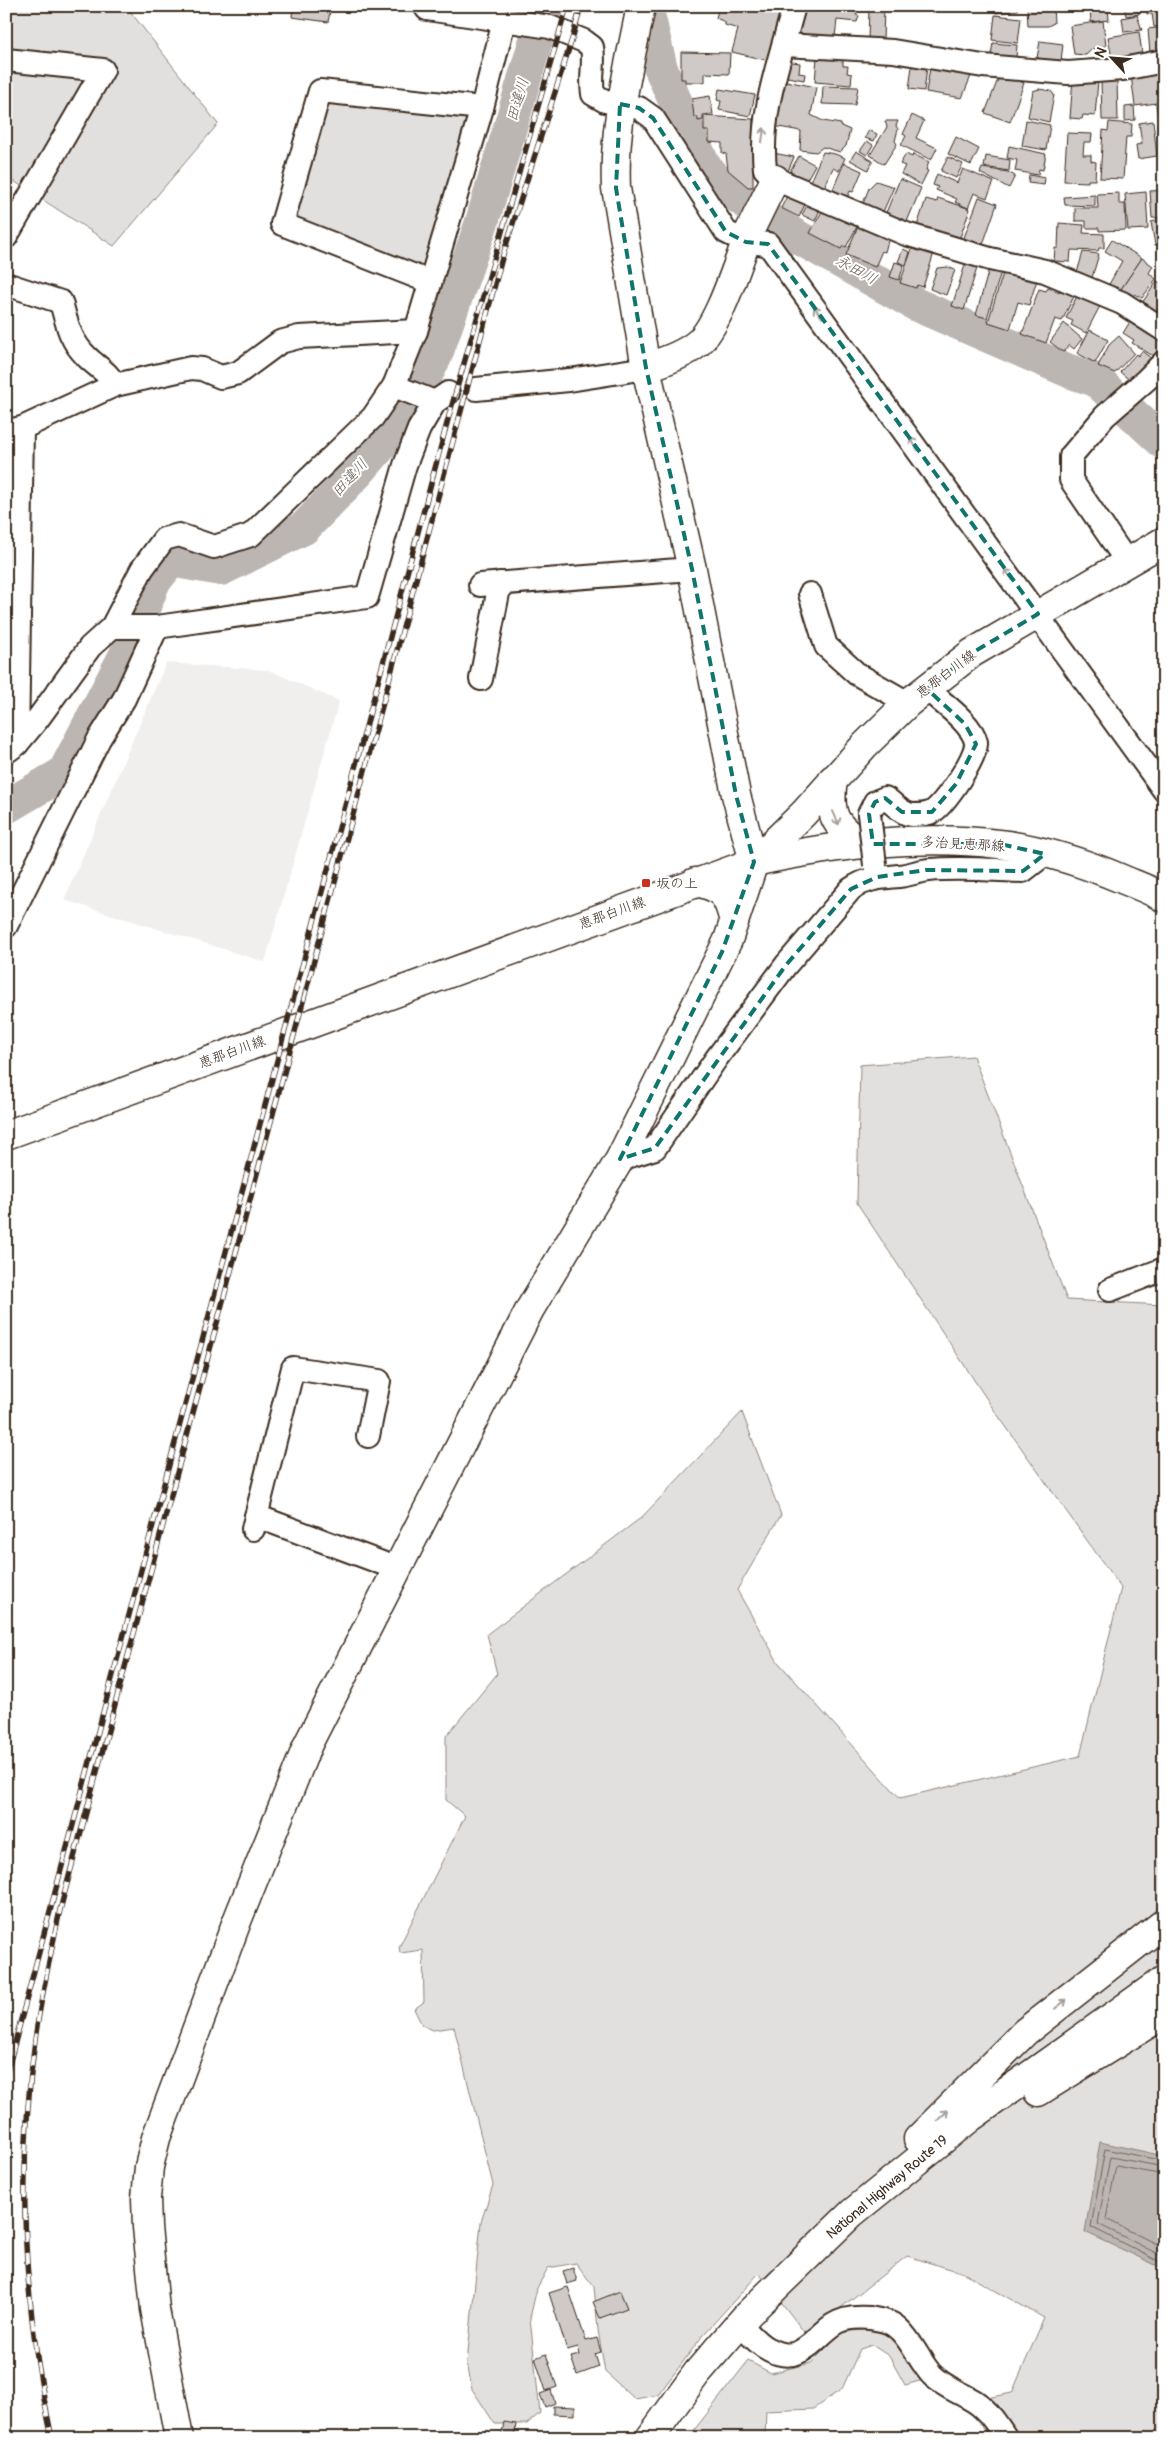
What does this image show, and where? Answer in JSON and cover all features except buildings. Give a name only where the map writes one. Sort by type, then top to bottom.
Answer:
[{"type":"main road","points":[[179,2438],[155,2309],[147,2228],[146,2198],[149,2167],[156,2138],[237,1921],[308,1744],[530,1309],[620,1159],[725,946],[754,862],[736,795],[692,568],[646,368],[616,188],[615,160],[620,104],[641,6]]},
{"type":"main road","points":[[646,368],[687,351],[710,330],[748,236],[773,183]]},
{"type":"main road","name":"恵那白川線","points":[[6,1135],[754,862],[804,813],[833,779],[917,696],[972,653],[1164,541]]},
{"type":"main road","points":[[833,779],[830,798],[837,823],[872,862]]},
{"type":"main road","name":"多治見恵那線","points":[[754,862],[821,848],[872,862],[943,841],[1000,844],[1094,867],[1164,898]]},
{"type":"main road","points":[[695,882],[709,885],[720,891],[729,901],[734,922]]},
{"type":"main road","points":[[852,2213],[856,2198],[981,2078],[1025,2032],[1164,1923]]},
{"type":"main road","name":"National Highway Route 19","points":[[650,2438],[696,2373],[743,2327],[852,2213],[971,2117],[1164,1980]]},
{"type":"main road","name":"National Highway Route 19","points":[[660,2438],[743,2327],[864,2216],[978,2124],[1164,1993]]},
{"type":"main road","points":[[828,2250],[843,2245],[967,2142],[1053,2081],[1164,2014]]},
{"type":"street","points":[[425,6],[426,9],[500,15],[550,27],[584,41],[592,47],[594,56],[590,80],[593,94],[605,101],[640,108],[653,118],[726,232],[748,236],[768,244],[1164,790]]},
{"type":"street","points":[[794,6],[770,90],[762,144],[765,169],[773,183],[906,234],[990,259],[1045,271],[1122,303],[1164,330]]},
{"type":"street","points":[[12,748],[90,647],[112,627],[142,569],[164,539],[178,535],[214,547],[251,536],[373,417],[394,386],[416,332],[482,108],[500,15]]},
{"type":"street","points":[[784,45],[893,51],[983,66],[1068,73],[1123,69],[1164,61]]},
{"type":"street","points":[[6,60],[103,70],[6,237]]},
{"type":"street","points":[[430,282],[282,224],[320,91],[482,108]]},
{"type":"street","points":[[6,284],[61,302],[70,335],[86,357],[110,376],[114,385]]},
{"type":"street","points":[[12,748],[14,429],[114,385],[191,368],[202,369],[221,377],[238,373],[280,342],[299,337],[416,332]]},
{"type":"street","points":[[1127,562],[1071,480],[1071,456],[1105,416],[1164,362]]},
{"type":"street","points":[[476,388],[570,380],[646,368]]},
{"type":"street","points":[[112,627],[157,626],[367,597],[405,465],[419,430],[441,398],[394,386]]},
{"type":"street","points":[[480,679],[490,584],[692,568]]},
{"type":"street","points":[[620,1159],[655,1148],[716,1059],[786,965],[851,889],[862,881],[872,862],[869,814],[875,802],[885,798],[894,803],[902,812],[914,815],[932,812],[956,784],[972,756],[976,744],[972,733],[917,696],[857,674],[826,646],[810,594]]},
{"type":"street","points":[[6,926],[99,739],[124,699],[157,626]]},
{"type":"street","points":[[1110,1290],[1164,1269]]},
{"type":"street","points":[[368,1436],[379,1381],[293,1368],[255,1523],[398,1569]]},
{"type":"street","points":[[743,2327],[767,2349],[782,2355],[793,2355],[810,2346],[834,2324],[852,2318],[870,2318],[892,2324],[907,2340],[931,2374],[947,2388],[975,2402],[994,2418],[1006,2438]]},
{"type":"highlighted area","points":[[620,104],[639,108],[653,118],[726,232],[746,242],[768,244],[1038,614],[972,653],[927,689],[965,724],[976,744],[956,784],[932,812],[902,812],[885,798],[875,802],[869,814],[873,844],[1000,844],[1045,854],[1023,871],[926,870],[877,877],[851,889],[786,965],[655,1148],[620,1159],[722,952],[754,862],[736,795],[692,569],[646,368],[616,188]]},
{"type":"shaded area","points":[[6,6],[126,6],[218,124],[114,246],[6,176]]},
{"type":"shaded area","points":[[327,97],[470,115],[428,271],[289,221]]},
{"type":"shaded area","points":[[166,663],[268,670],[339,701],[265,962],[64,900]]},
{"type":"shaded area","points":[[973,1056],[1067,1300],[1164,1305],[1164,2438],[1012,2438],[986,2398],[1012,2393],[1044,2318],[964,2273],[907,2256],[839,2309],[804,2332],[759,2273],[704,2334],[658,2395],[635,2399],[605,2372],[598,2330],[594,2287],[576,2263],[548,2268],[537,2288],[530,2318],[540,2413],[527,2424],[495,2424],[472,2389],[467,2363],[481,2222],[493,2185],[454,2027],[433,2030],[422,2025],[414,2009],[424,2002],[423,1950],[400,1953],[399,1947],[465,1816],[446,1800],[446,1736],[497,1674],[487,1634],[642,1517],[742,1412],[781,1515],[737,1590],[778,1662],[900,1798],[1080,1756],[1121,1588],[992,1407],[857,1203],[860,1065]]},
{"type":"shaded area","points":[[871,2329],[897,2342],[908,2355],[923,2380],[905,2385],[889,2356],[872,2345],[860,2349],[842,2389],[813,2409],[766,2411],[765,2438],[750,2438],[738,2434],[737,2438],[688,2438],[748,2361],[771,2373],[811,2363],[842,2332]]},
{"type":"water","points":[[1100,2142],[1164,2156],[1164,2269],[1085,2232]]},
{"type":"waterway","name":"田違川","points":[[6,807],[64,773],[130,647],[153,583],[171,560],[221,569],[304,528],[357,473],[404,419],[435,357],[482,222],[546,6]]},
{"type":"waterway","name":"永田川","points":[[646,6],[661,69],[704,166],[717,181],[775,224],[917,305],[1069,371],[1096,380],[1164,443]]},
{"type":"railway","points":[[6,2076],[450,412],[567,6]]},
{"type":"railway","points":[[52,2438],[42,2389],[29,2290],[25,2190],[29,2090],[35,2040],[60,1910],[502,258],[581,6]]},
{"type":"place","name":"坂の上","points":[[646,883]]}]
